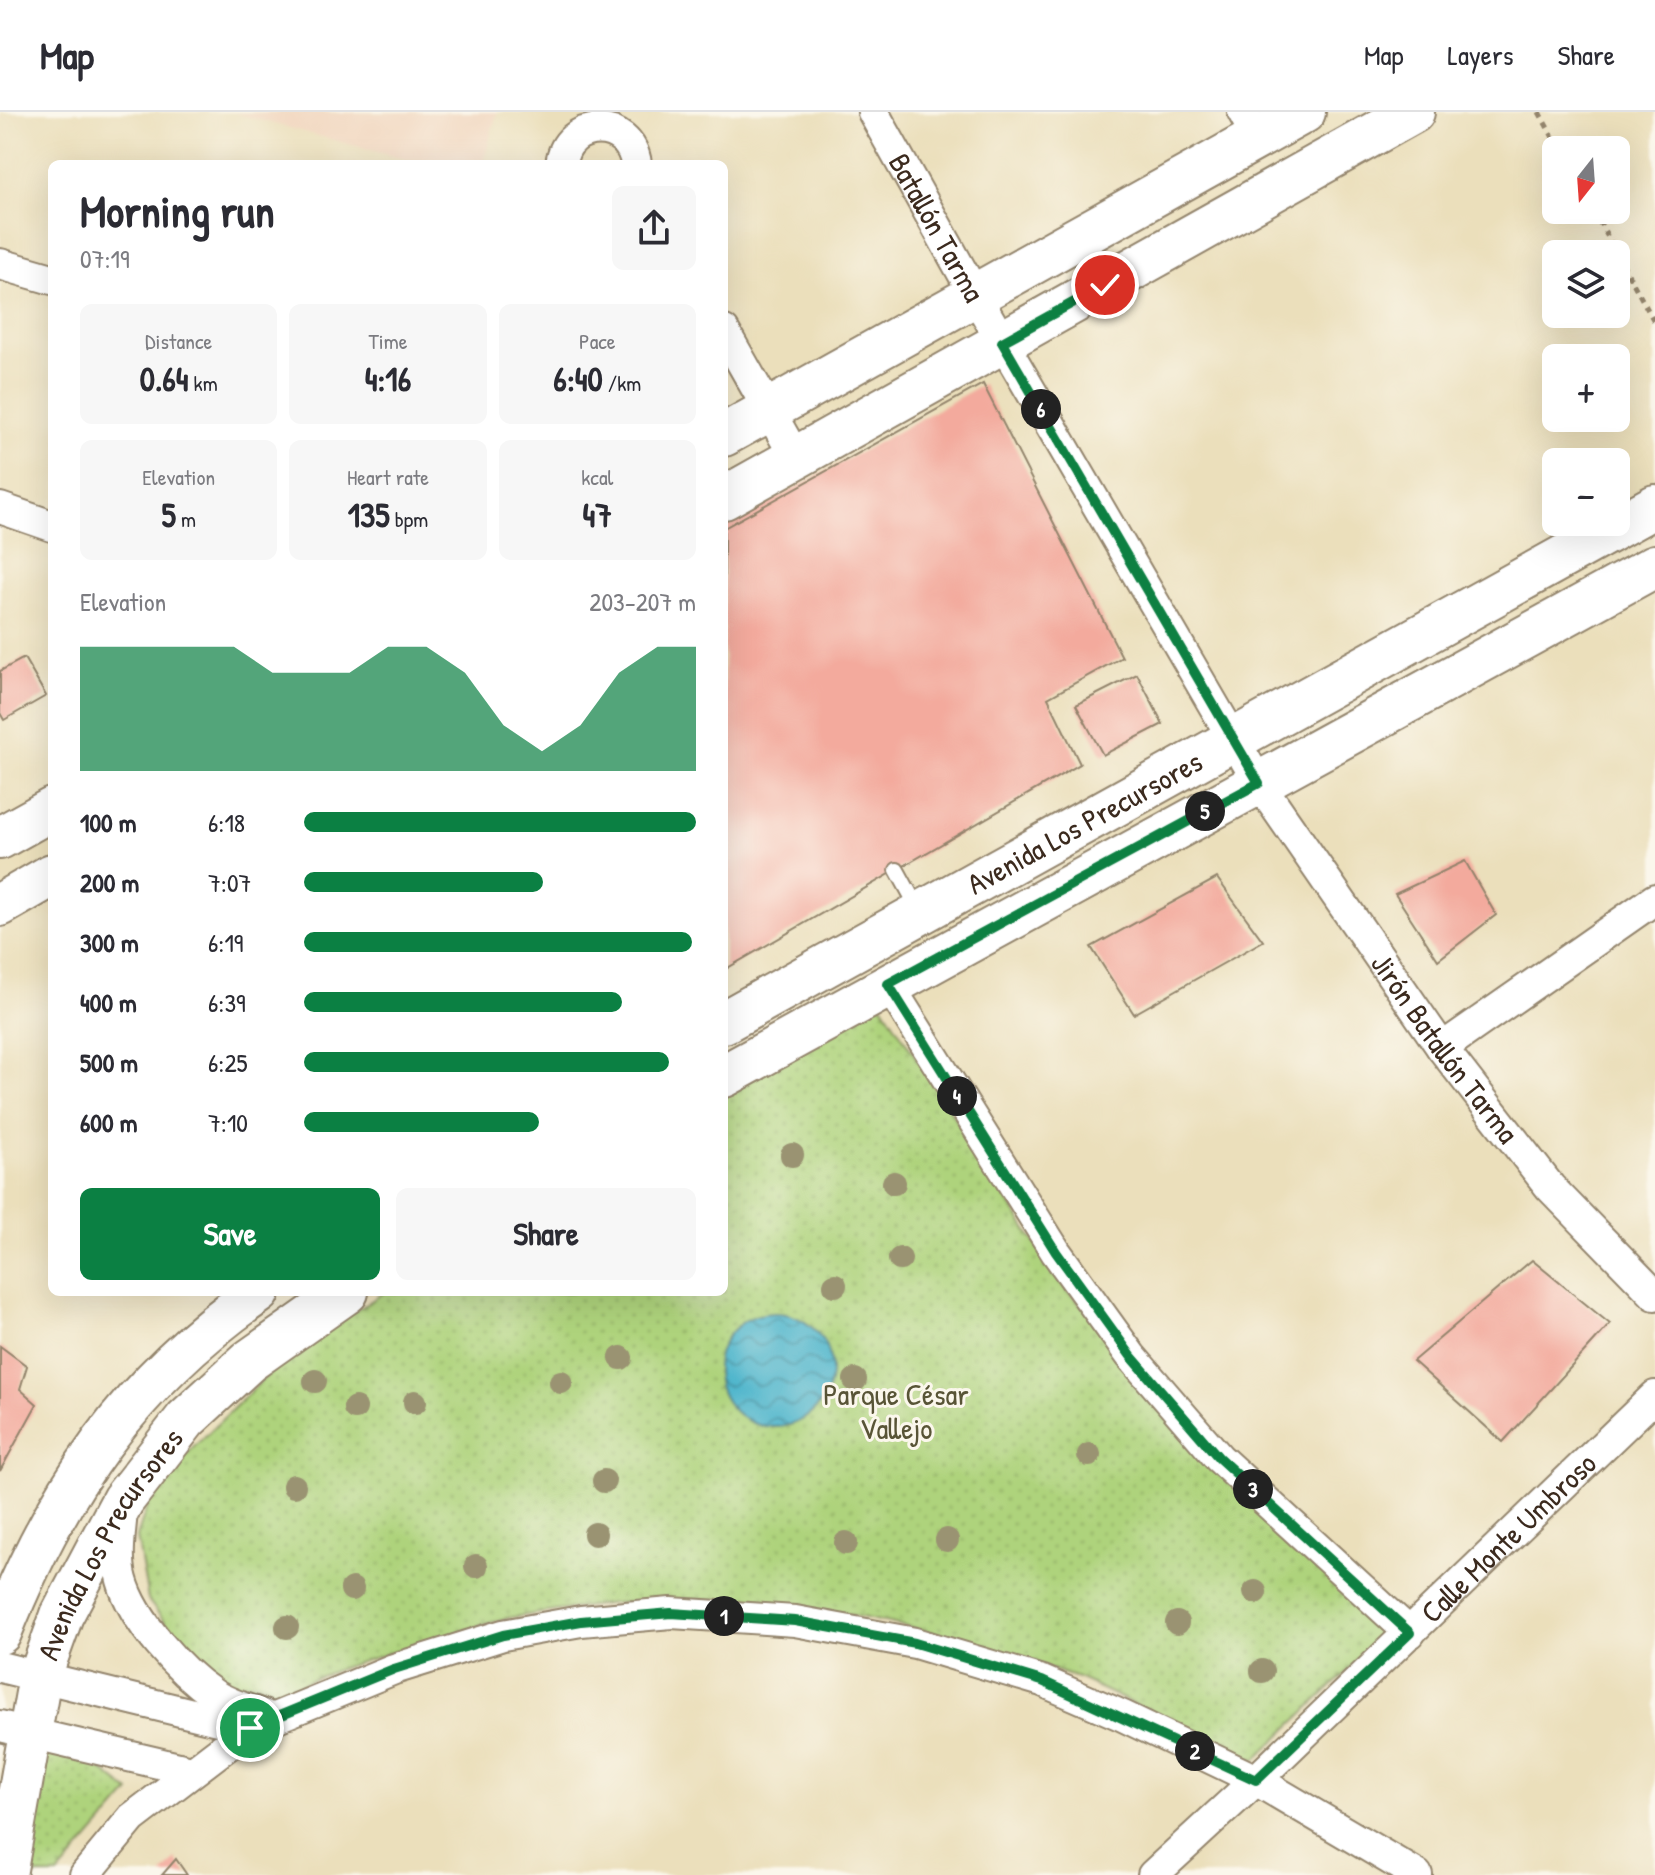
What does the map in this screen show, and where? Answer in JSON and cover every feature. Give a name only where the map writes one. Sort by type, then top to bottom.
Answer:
[{"type":"street","name":"Batallón Tarma","points":[[873,112],[1002,342]]},
{"type":"street","points":[[728,433],[975,295],[1250,125],[1304,112]]},
{"type":"street","points":[[728,496],[1413,112]]},
{"type":"street","points":[[562,160],[568,144],[577,135],[601,128],[608,122],[631,147],[635,160]]},
{"type":"street","points":[[0,264],[48,278]]},
{"type":"street","points":[[728,338],[796,458]]},
{"type":"street","points":[[1002,342],[1259,783]]},
{"type":"street","name":"Avenida Los Precursores","points":[[728,1020],[1655,506]]},
{"type":"street","points":[[0,508],[48,525]]},
{"type":"street","name":"Avenida Los Precursores","points":[[728,1074],[1655,566]]},
{"type":"street","name":"Jirón Batallón Tarma","points":[[1259,783],[1442,1048],[1550,1187],[1655,1295]]},
{"type":"street","points":[[0,838],[48,811]]},
{"type":"street","points":[[0,905],[48,877]]},
{"type":"street","points":[[1442,1048],[1655,899]]},
{"type":"street","points":[[888,984],[1056,1252],[1131,1356],[1219,1458],[1410,1633]]},
{"type":"street","name":"Avenida Los Precursores","points":[[0,1633],[17,1590],[80,1471],[128,1407],[168,1364],[224,1316],[253,1296]]},
{"type":"street","name":"Avenida Los Precursores","points":[[5,1875],[14,1729],[40,1676],[62,1615],[123,1500],[186,1419],[217,1390],[249,1361],[341,1296]]},
{"type":"street","name":"Calle Monte Umbroso","points":[[1153,1875],[1655,1396]]},
{"type":"street","points":[[123,1500],[119,1545],[122,1579],[135,1607],[159,1643],[186,1673],[260,1723]]},
{"type":"street","points":[[85,1875],[132,1818],[260,1723],[394,1669],[503,1635],[581,1621],[671,1613],[795,1621],[915,1643],[1042,1681],[1256,1780],[1417,1875]]},
{"type":"street","points":[[0,1667],[260,1723]]},
{"type":"street","points":[[14,1729],[192,1771]]},
{"type":"lane","points":[[897,870],[921,914]]},
{"type":"path","points":[[1539,112],[1552,136]]},
{"type":"path","points":[[1601,224],[1655,323]]},
{"type":"shaded area","points":[[497,112],[484,160],[407,160],[234,113]]},
{"type":"green space","name":"Parque César Vallejo","points":[[881,1003],[1061,1283],[1384,1636],[1255,1760],[1080,1679],[965,1639],[842,1613],[708,1599],[613,1603],[506,1618],[347,1666],[266,1697],[230,1687],[190,1654],[148,1600],[137,1537],[154,1486],[289,1354],[379,1296],[728,1296],[728,1087]]},
{"type":"green space","points":[[42,1752],[96,1765],[130,1792],[58,1875],[14,1875]]},
{"type":"water","points":[[774,1313],[796,1317],[814,1330],[827,1348],[831,1370],[827,1392],[814,1410],[796,1423],[774,1427],[752,1423],[734,1410],[721,1392],[717,1370],[721,1348],[734,1330],[752,1317]]},
{"type":"building","points":[[983,384],[1122,657],[1048,698],[1080,764],[728,968],[728,526]]},
{"type":"building","points":[[24,658],[46,696],[4,720],[0,713],[0,671]]},
{"type":"building","points":[[1137,674],[1163,724],[1103,755],[1076,705]]},
{"type":"building","points":[[1465,861],[1496,915],[1438,960],[1395,894]]},
{"type":"building","points":[[1217,878],[1263,941],[1134,1014],[1091,947]]},
{"type":"building","points":[[1532,1260],[1610,1324],[1503,1442],[1413,1361]]},
{"type":"building","points":[[0,1346],[27,1366],[20,1389],[37,1404],[0,1471]]},
{"type":"building","points":[[176,1859],[187,1875],[162,1875]]},
{"type":"route","points":[[250,1728],[394,1669],[503,1635],[581,1621],[671,1613],[795,1621],[915,1643],[1042,1681],[1256,1780],[1410,1633],[1219,1458],[1131,1356],[1056,1252],[888,984],[1259,783],[1002,342],[1105,285]]}]
